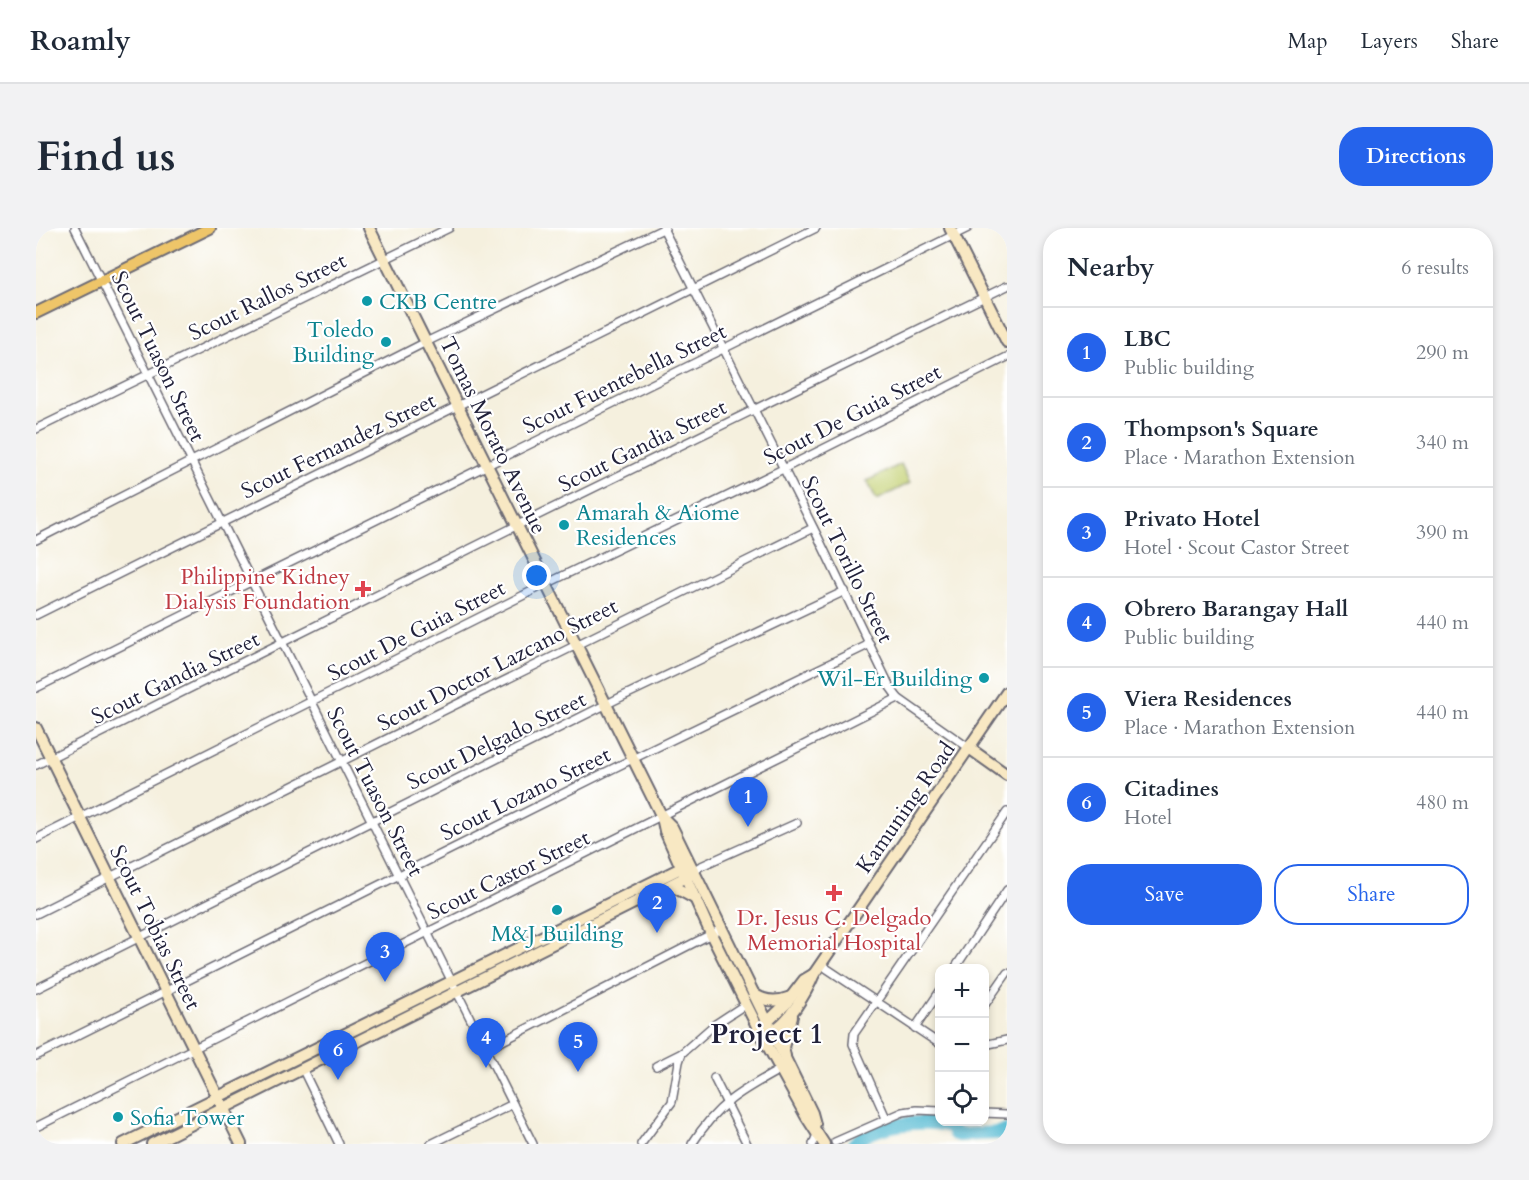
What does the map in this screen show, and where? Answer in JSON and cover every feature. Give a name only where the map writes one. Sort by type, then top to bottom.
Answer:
[{"type":"main road","points":[[36,313],[210,228]]},
{"type":"main road","name":"Tomas Morato Avenue","points":[[370,229],[662,817],[665,831],[690,869],[746,1004],[765,1028]]},
{"type":"main road","points":[[952,232],[1007,342]]},
{"type":"main road","name":"Kamuning Road","points":[[765,1028],[781,1024],[794,1009],[809,986],[813,974],[1007,692]]},
{"type":"main road","name":"Scout Tobias Street","points":[[36,728],[241,1144]]},
{"type":"main road","points":[[969,748],[1007,775]]},
{"type":"main road","points":[[532,947],[662,888],[690,869]]},
{"type":"main road","points":[[123,1144],[454,986],[690,869]]},
{"type":"main road","name":"Tomas Morato Avenue","points":[[690,869],[696,898],[752,992],[765,1028],[812,1113],[818,1132],[830,1143]]},
{"type":"main road","points":[[662,888],[676,888],[696,898]]},
{"type":"main road","name":"Kamuning Road","points":[[765,1028],[804,980],[813,974]]},
{"type":"main road","points":[[152,1144],[302,1068],[454,986]]},
{"type":"main road","points":[[752,992],[755,996],[768,1000],[783,1000],[792,996]]},
{"type":"main road","points":[[783,1064],[783,1047],[794,1009]]},
{"type":"street","name":"Scout Tuason Street","points":[[75,228],[533,1144]]},
{"type":"street","name":"Scout Rallos Street","points":[[36,429],[449,228]]},
{"type":"street","name":"Scout Torillo Street","points":[[664,228],[845,591],[890,687],[898,698],[969,748]]},
{"type":"street","points":[[36,540],[426,342],[664,228]]},
{"type":"street","name":"Scout Fernandez Street","points":[[36,615],[816,228]]},
{"type":"street","name":"Scout Fuentebella Street","points":[[36,688],[724,350],[952,232],[968,228]]},
{"type":"street","name":"Scout Gandia Street","points":[[36,765],[1007,285]]},
{"type":"street","name":"Scout De Guia Street","points":[[36,839],[1007,357]]},
{"type":"street","name":"Scout Doctor Lazcano Street","points":[[36,914],[813,528]]},
{"type":"street","name":"Scout Delgado Street","points":[[36,989],[606,705],[845,591]]},
{"type":"street","name":"Scout Lozano Street","points":[[36,1056],[633,759],[870,644]]},
{"type":"street","name":"Scout Castor Street","points":[[36,1127],[898,698]]},
{"type":"street","points":[[886,1118],[853,1044],[856,1029],[1007,812]]},
{"type":"street","points":[[690,869],[797,823]]},
{"type":"street","points":[[958,964],[1007,890]]},
{"type":"street","points":[[484,1050],[716,931]]},
{"type":"street","points":[[820,964],[935,1041]]},
{"type":"street","points":[[989,999],[1007,973]]},
{"type":"street","points":[[915,1028],[935,997]]},
{"type":"street","points":[[656,1066],[682,1053],[714,1025],[746,1004]]},
{"type":"street","points":[[989,1044],[1007,1040]]},
{"type":"street","points":[[641,1144],[672,1102],[682,1053]]},
{"type":"street","points":[[692,1144],[712,1115],[726,1102],[783,1064]]},
{"type":"street","points":[[302,1068],[339,1144]]},
{"type":"street","points":[[714,1078],[747,1144]]},
{"type":"street","points":[[431,1144],[513,1104]]},
{"type":"street","points":[[830,1143],[910,1110],[935,1111]]},
{"type":"street","points":[[989,1113],[1007,1114]]},
{"type":"street","points":[[813,1144],[818,1132]]},
{"type":"green space","points":[[901,464],[910,483],[877,500],[867,481]]},
{"type":"waterway","points":[[854,1144],[874,1132],[900,1124],[927,1123],[950,1126],[955,1134],[959,1135],[998,1133],[1007,1130]]},
{"type":"place","name":"CKB Centre","points":[[367,301]]},
{"type":"place","name":"Toledo Building","points":[[386,342]]},
{"type":"place","name":"Amarah & Aiome Residences","points":[[564,525]]},
{"type":"place","name":"Philippine Kidney Dialysis Foundation","points":[[363,589]]},
{"type":"place","name":"Wil-Er Building","points":[[984,678]]},
{"type":"place","name":"LBC","points":[[748,827]]},
{"type":"place","name":"Dr. Jesus C. Delgado Memorial Hospital","points":[[834,893]]},
{"type":"place","name":"M&J Building","points":[[557,910]]},
{"type":"place","name":"Thompson's Square","points":[[657,933]]},
{"type":"place","name":"Privato Hotel","points":[[385,982]]},
{"type":"place","name":"Obrero Barangay Hall","points":[[486,1068]]},
{"type":"place","name":"Viera Residences","points":[[578,1072]]},
{"type":"place","name":"Citadines","points":[[338,1080]]},
{"type":"place","name":"Sofia Tower","points":[[118,1117]]},
{"type":"district","name":"Project 1","points":[[767,1033]]}]
